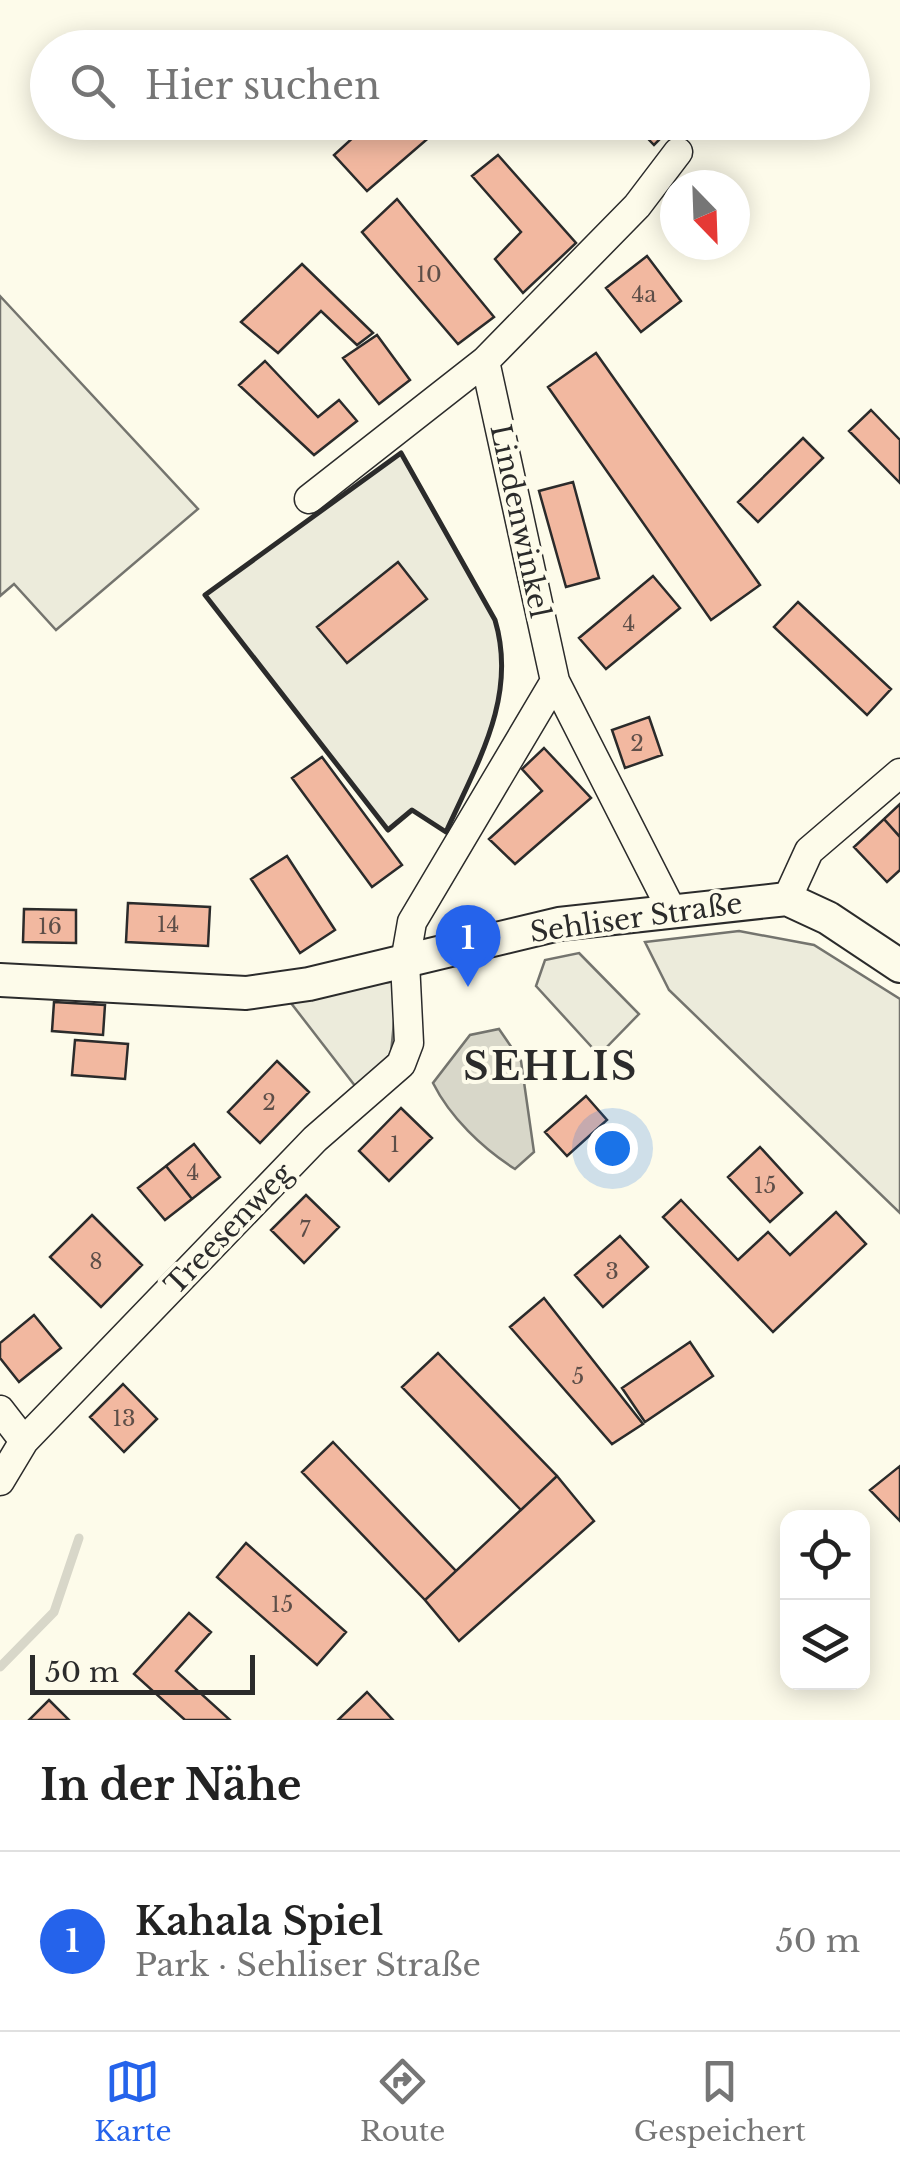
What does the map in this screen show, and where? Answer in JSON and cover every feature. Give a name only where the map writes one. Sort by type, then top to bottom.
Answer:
[{"type":"street","points":[[309,499],[485,362],[638,206],[678,152]]},
{"type":"street","name":"Lindenwinkel","points":[[485,362],[555,681],[671,909]]},
{"type":"street","points":[[405,962],[412,922],[555,681]]},
{"type":"street","points":[[900,773],[809,851],[786,899],[828,918],[900,966]]},
{"type":"street","name":"Sehliser Straße","points":[[0,980],[246,993],[405,962],[559,924],[786,899]]},
{"type":"street","name":"Treesenweg","points":[[0,1480],[24,1442],[316,1139],[401,1064],[410,1043],[405,962]]},
{"type":"street","points":[[0,1410],[24,1442]]},
{"type":"shaded area","points":[[0,296],[198,509],[56,630],[14,584],[0,596]]},
{"type":"shaded area","points":[[401,453],[495,620],[501,648],[498,703],[491,729],[446,832],[412,810],[388,830],[205,595]]},
{"type":"shaded area","points":[[739,931],[814,945],[900,999],[900,1213],[669,990],[645,942]]},
{"type":"shaded area","points":[[579,953],[639,1014],[599,1055],[536,986],[545,960]]},
{"type":"shaded area","points":[[398,981],[391,1053],[359,1091],[284,994]]},
{"type":"shaded area","points":[[499,1029],[521,1061],[534,1152],[515,1169],[468,1131],[433,1083],[470,1035]]},
{"type":"building","points":[[350,140],[426,140],[367,191],[334,155]]},
{"type":"building","points":[[498,155],[576,243],[523,293],[495,259],[521,232],[472,176]]},
{"type":"building","points":[[397,199],[494,317],[458,344],[362,232]]},
{"type":"building","points":[[647,256],[681,301],[641,332],[606,288]]},
{"type":"building","points":[[302,264],[373,333],[357,345],[321,311],[278,353],[241,322]]},
{"type":"building","points":[[377,335],[410,380],[379,404],[343,358]]},
{"type":"building","points":[[596,353],[760,585],[711,620],[548,387]]},
{"type":"building","points":[[265,361],[318,417],[339,400],[357,421],[314,455],[239,385]]},
{"type":"building","points":[[871,410],[900,440],[900,483],[849,431]]},
{"type":"building","points":[[803,438],[823,458],[758,522],[738,502]]},
{"type":"building","points":[[573,482],[599,578],[566,587],[539,491]]},
{"type":"building","points":[[398,562],[427,599],[347,663],[317,627]]},
{"type":"building","points":[[653,576],[680,608],[606,669],[579,638]]},
{"type":"building","points":[[798,602],[891,689],[867,715],[774,627]]},
{"type":"building","points":[[649,717],[662,755],[625,768],[612,730]]},
{"type":"building","points":[[544,748],[591,798],[515,864],[489,839],[542,791],[522,769]]},
{"type":"building","points":[[322,757],[402,865],[372,887],[292,778]]},
{"type":"building","points":[[900,804],[900,837],[884,819]]},
{"type":"building","points":[[884,819],[900,837],[900,870],[887,882],[854,847]]},
{"type":"building","points":[[287,856],[335,930],[300,953],[251,879]]},
{"type":"building","points":[[128,903],[210,907],[208,946],[126,942]]},
{"type":"building","points":[[24,909],[76,910],[76,943],[23,942]]},
{"type":"building","points":[[54,1002],[105,1005],[103,1035],[52,1031]]},
{"type":"building","points":[[75,1040],[128,1044],[125,1079],[72,1075]]},
{"type":"building","points":[[277,1061],[309,1092],[260,1143],[228,1112]]},
{"type":"building","points":[[586,1096],[607,1120],[567,1156],[545,1132]]},
{"type":"building","points":[[401,1108],[432,1138],[389,1181],[359,1151]]},
{"type":"building","points":[[194,1144],[220,1177],[192,1199],[166,1166]]},
{"type":"building","points":[[760,1147],[802,1193],[770,1222],[728,1177]]},
{"type":"building","points":[[166,1166],[192,1199],[165,1220],[138,1188]]},
{"type":"building","points":[[306,1195],[339,1227],[304,1263],[271,1230]]},
{"type":"building","points":[[681,1200],[738,1260],[768,1232],[790,1255],[836,1212],[866,1244],[773,1332],[663,1217]]},
{"type":"building","points":[[92,1215],[142,1265],[101,1307],[50,1257]]},
{"type":"building","points":[[620,1236],[648,1267],[603,1307],[575,1275]]},
{"type":"building","points":[[544,1298],[643,1424],[612,1444],[510,1327]]},
{"type":"building","points":[[34,1315],[61,1348],[19,1382],[0,1358],[0,1343]]},
{"type":"building","points":[[690,1342],[713,1376],[645,1422],[622,1388]]},
{"type":"building","points":[[438,1353],[557,1476],[521,1510],[402,1387]]},
{"type":"building","points":[[123,1384],[157,1419],[124,1452],[90,1417]]},
{"type":"building","points":[[333,1442],[456,1571],[425,1600],[302,1472]]},
{"type":"building","points":[[900,1466],[900,1521],[870,1490]]},
{"type":"building","points":[[557,1476],[594,1521],[459,1641],[425,1600]]},
{"type":"building","points":[[246,1543],[346,1632],[317,1665],[217,1577]]},
{"type":"building","points":[[189,1613],[211,1632],[176,1671],[230,1720],[185,1720],[134,1674]]},
{"type":"building","points":[[367,1692],[393,1720],[338,1720]]},
{"type":"building","points":[[49,1700],[69,1720],[29,1720]]},
{"type":"waterway","points":[[0,1667],[54,1612],[79,1538]]},
{"type":"wall","points":[[401,453],[495,620],[501,648],[498,703],[491,729],[446,832],[412,810],[388,830],[205,595],[401,453]]},
{"type":"place","name":"Kahala Spiel","points":[[468,987]]},
{"type":"district","name":"SEHLIS","points":[[551,1066]]}]
